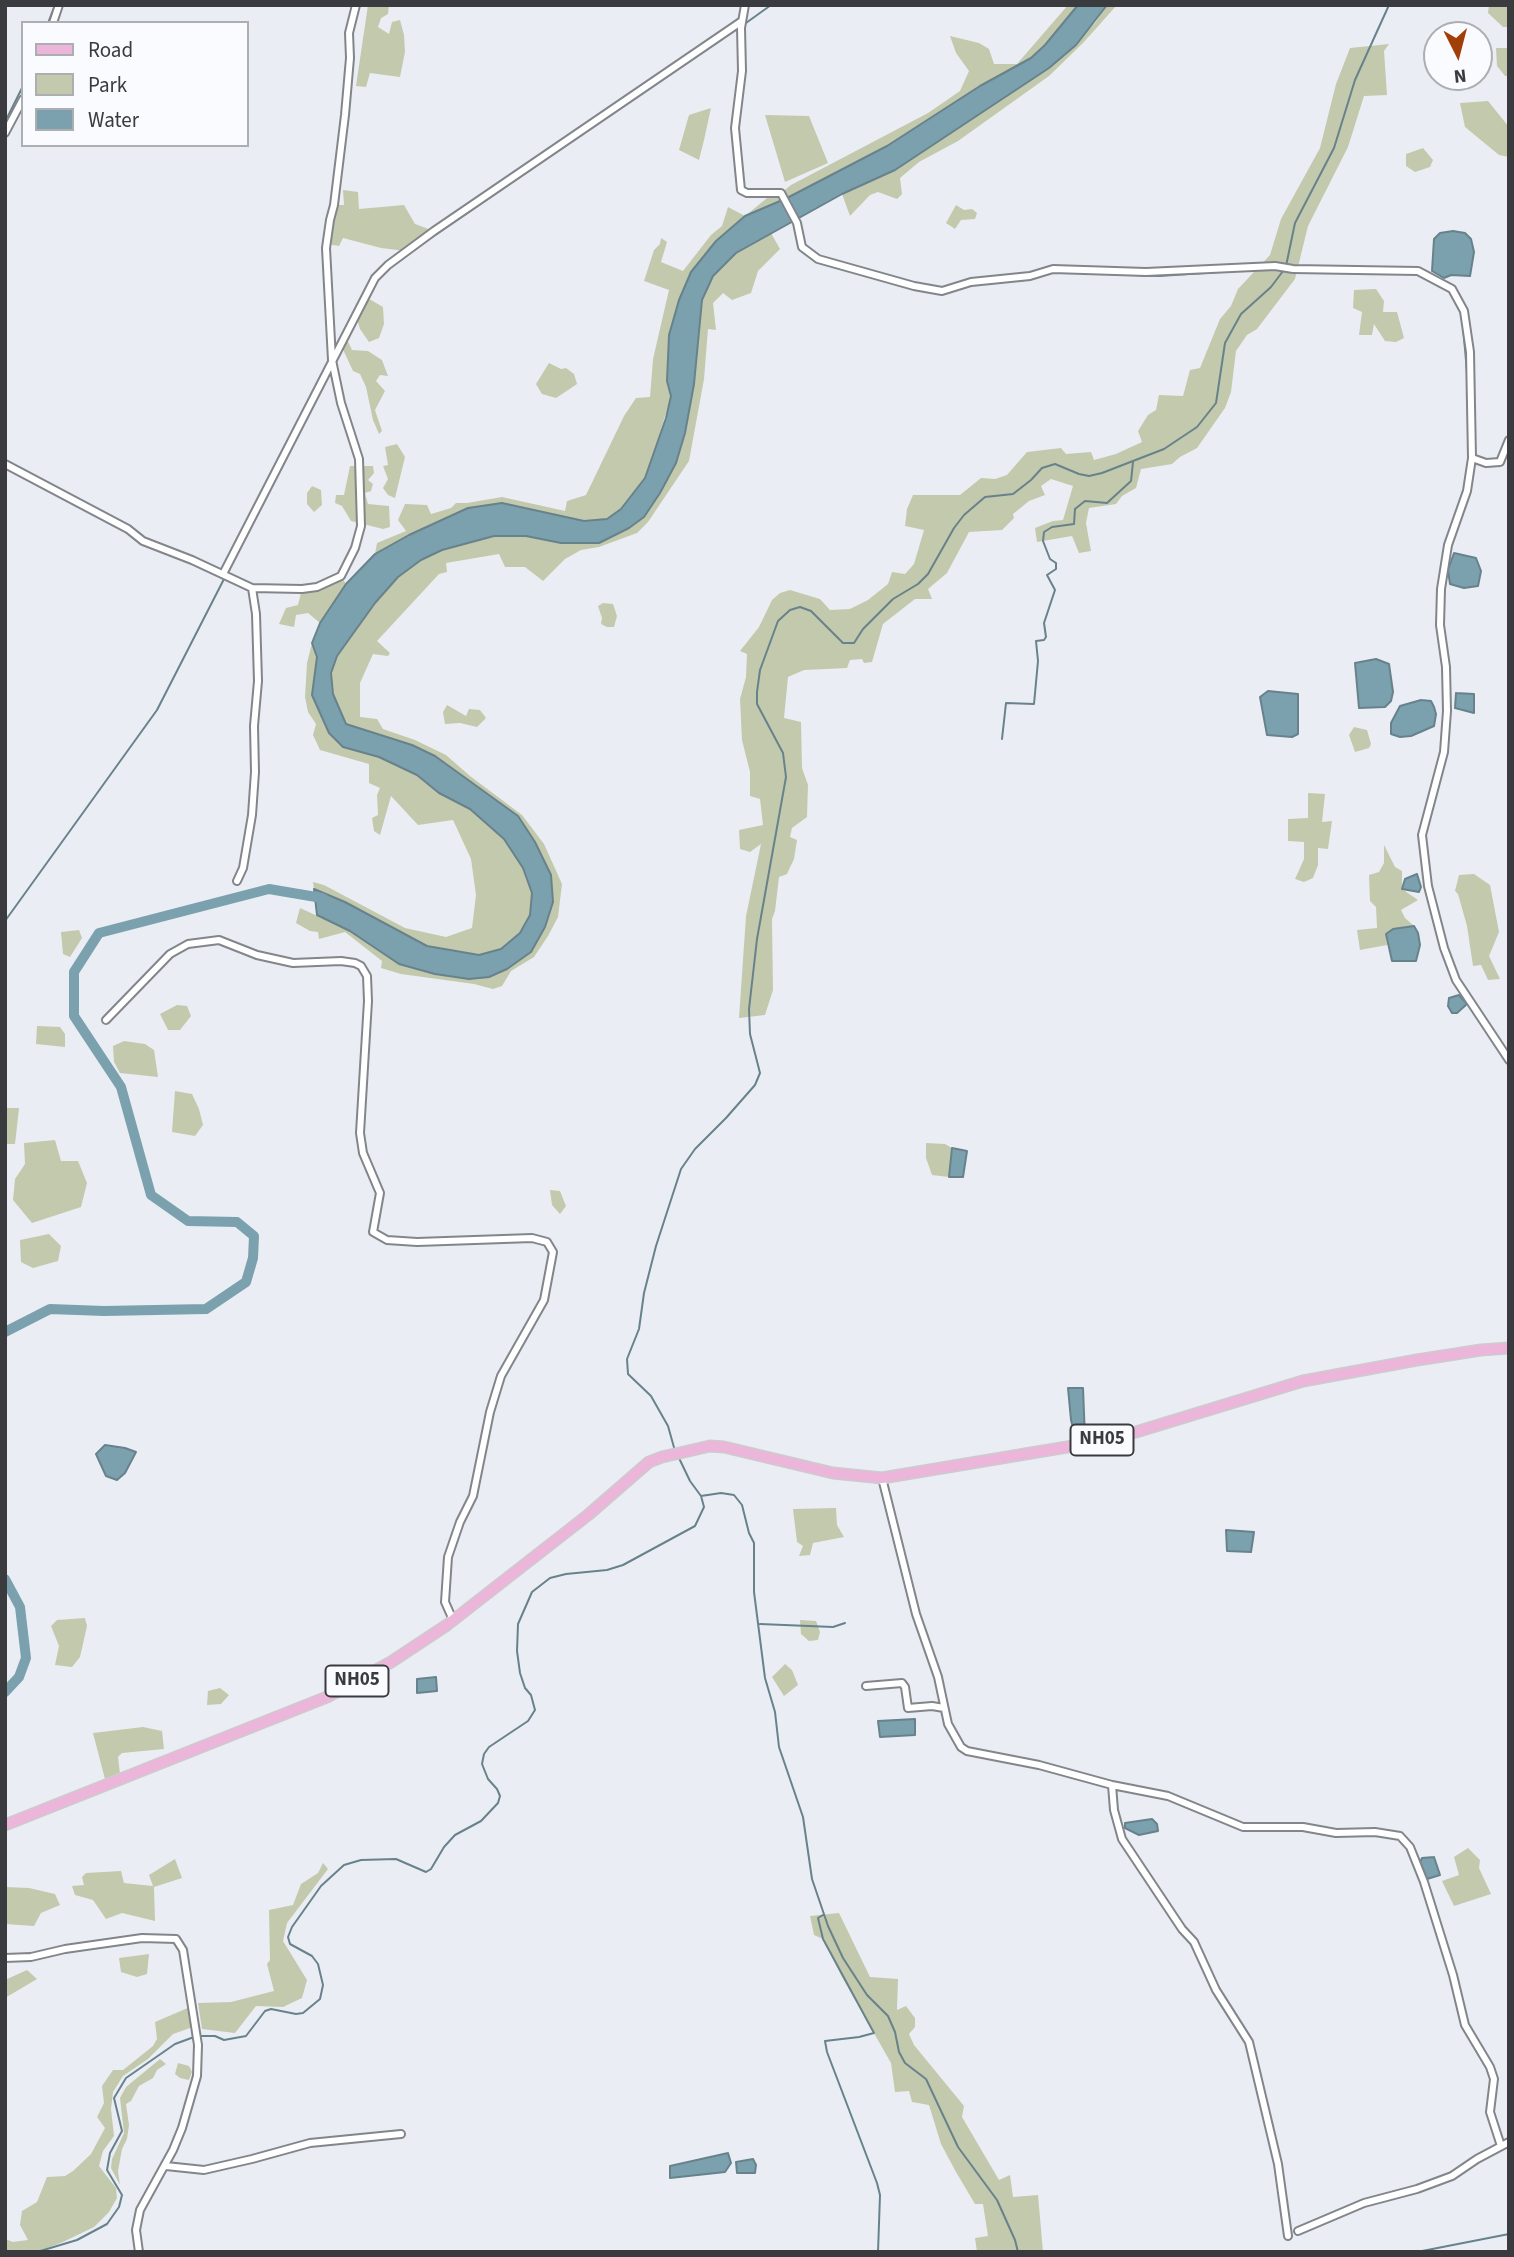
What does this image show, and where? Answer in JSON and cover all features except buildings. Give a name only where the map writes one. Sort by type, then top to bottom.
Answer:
[{"type":"main road","name":"NH05","points":[[5,1825],[327,1697],[391,1662],[453,1620],[588,1515],[649,1462],[662,1457],[710,1446],[724,1447],[833,1473],[882,1478],[1085,1444],[1136,1432],[1303,1381],[1417,1360],[1509,1348]]},
{"type":"street","points":[[5,464],[128,528],[143,541],[252,588],[317,587],[341,576],[355,548],[361,526],[359,459],[341,403],[332,360],[326,248],[345,115],[350,58],[349,33],[356,5]]},
{"type":"street","points":[[745,5],[741,21],[742,71],[735,128],[741,190],[747,193],[782,194],[797,223],[802,247],[818,259],[906,284],[942,291],[971,282],[1030,276],[1053,269],[1146,272],[1275,266],[1293,269],[1418,271],[1452,289],[1460,300],[1469,352],[1472,457],[1466,491],[1448,545],[1441,589],[1440,625],[1446,667],[1446,730],[1444,752],[1422,835],[1422,849],[1428,886],[1444,948],[1456,980],[1509,1060]]},
{"type":"street","points":[[223,574],[375,278],[388,265],[741,21]]},
{"type":"street","points":[[5,133],[21,103]]},
{"type":"street","points":[[1500,462],[1509,440]]},
{"type":"street","points":[[1472,457],[1486,463],[1500,462],[1509,465]]},
{"type":"street","points":[[237,881],[243,868],[252,816],[255,772],[254,726],[258,681],[256,614],[252,588]]},
{"type":"street","points":[[106,1020],[170,954],[188,944],[219,940],[257,955],[293,963],[341,961],[361,966],[367,976],[360,1133],[363,1153],[380,1193],[373,1231],[387,1240],[417,1242],[532,1238],[547,1242],[553,1252],[544,1300],[501,1376],[490,1412],[473,1496],[460,1522],[448,1557],[445,1602],[453,1620]]},
{"type":"street","points":[[882,1478],[916,1614],[951,1731],[961,1747],[967,1751],[1168,1796],[1243,1827],[1303,1827],[1336,1833],[1375,1832],[1400,1836],[1410,1847],[1424,1882],[1453,1975],[1465,2025],[1490,2067],[1494,2079],[1490,2112],[1501,2146]]},
{"type":"street","points":[[866,1686],[902,1683],[908,1708],[944,1708]]},
{"type":"street","points":[[1112,1785],[1114,1810],[1122,1839],[1182,1929],[1195,1942],[1216,1990],[1249,2042],[1278,2164],[1288,2236]]},
{"type":"street","points":[[5,1958],[32,1957],[65,1949],[142,1938],[176,1939],[183,1950],[198,2045],[197,2076],[182,2128],[166,2166],[140,2210],[136,2230],[139,2252]]},
{"type":"street","points":[[166,2166],[204,2170],[310,2143],[401,2134]]},
{"type":"street","points":[[1298,2231],[1364,2203],[1417,2189],[1452,2176],[1509,2142]]},
{"type":"green space","points":[[368,5],[389,5],[388,14],[381,18],[378,27],[389,34],[392,22],[400,20],[405,52],[400,77],[370,73],[366,87],[356,86]]},
{"type":"green space","points":[[1068,5],[1078,5],[1031,58],[980,86],[887,146],[787,198],[745,216],[772,194],[781,193],[791,185],[928,113],[960,91],[969,71],[956,53],[950,36],[979,43],[989,49],[994,64],[1017,64]]},
{"type":"green space","points":[[1107,5],[1117,5],[1049,76],[958,141],[919,162],[900,178],[902,194],[897,199],[878,192],[870,195],[850,216],[842,194],[895,170],[1049,68],[1095,23]]},
{"type":"green space","points":[[1489,5],[1509,5],[1509,27],[1503,27],[1488,13]]},
{"type":"green space","points":[[1389,44],[1384,51],[1387,95],[1364,96],[1348,147],[1308,226],[1295,279],[1257,329],[1247,335],[1236,351],[1231,392],[1225,408],[1197,448],[1172,464],[1141,469],[1136,488],[1122,496],[1116,504],[1089,508],[1086,523],[1091,551],[1079,553],[1072,536],[1037,542],[1035,528],[1063,520],[1073,486],[1051,479],[1041,486],[1045,495],[1029,501],[1013,514],[1014,518],[1002,530],[969,532],[947,573],[928,589],[932,599],[915,599],[883,624],[872,662],[850,660],[847,668],[804,670],[788,677],[784,718],[801,722],[802,768],[808,785],[807,817],[792,828],[790,837],[797,840],[794,859],[787,874],[779,877],[772,919],[773,990],[765,1015],[739,1018],[746,916],[761,844],[750,852],[740,849],[739,830],[763,825],[760,799],[750,796],[750,772],[742,740],[740,699],[746,677],[747,654],[740,651],[759,627],[772,600],[780,593],[790,590],[820,599],[830,610],[850,609],[868,600],[888,584],[892,572],[905,574],[914,564],[924,530],[905,526],[907,509],[913,495],[960,495],[981,478],[995,479],[1007,475],[1027,452],[1061,448],[1066,454],[1091,452],[1094,460],[1116,454],[1142,442],[1138,431],[1148,415],[1156,410],[1159,395],[1183,396],[1190,370],[1200,368],[1220,319],[1231,306],[1238,289],[1270,255],[1281,219],[1320,148],[1336,84],[1350,48]]},
{"type":"green space","points":[[1496,48],[1509,48],[1509,76],[1505,76],[1497,66]]},
{"type":"green space","points":[[1488,101],[1509,127],[1509,157],[1499,155],[1465,127],[1460,103]]},
{"type":"green space","points":[[711,108],[699,160],[679,150],[689,115]]},
{"type":"green space","points":[[765,115],[809,116],[828,163],[785,182]]},
{"type":"green space","points":[[1423,148],[1433,160],[1430,167],[1415,172],[1406,166],[1406,154]]},
{"type":"green space","points":[[343,190],[358,192],[359,209],[404,205],[415,224],[434,231],[406,251],[381,248],[343,238],[339,246],[327,244],[334,205],[344,205]]},
{"type":"green space","points":[[956,205],[977,213],[975,219],[961,220],[955,229],[946,223]]},
{"type":"green space","points":[[728,207],[745,216],[716,241],[667,380],[671,396],[654,453],[645,478],[621,509],[607,519],[584,521],[562,517],[433,523],[375,554],[377,543],[406,531],[398,520],[405,504],[427,505],[431,514],[451,508],[456,503],[502,497],[565,511],[567,501],[586,495],[624,416],[636,398],[650,397],[653,359],[669,290],[644,281],[654,250],[660,244],[661,238],[667,242],[661,262],[683,271],[711,235],[722,226]]},
{"type":"green space","points":[[771,233],[780,249],[758,271],[751,293],[732,300],[723,293],[713,303],[716,330],[708,329],[704,379],[689,461],[648,522],[637,533],[599,547],[581,550],[565,559],[543,581],[525,567],[505,567],[499,554],[446,563],[447,572],[439,574],[377,641],[390,653],[388,656],[373,654],[360,683],[360,717],[377,719],[383,729],[446,755],[522,815],[544,844],[562,884],[558,917],[548,936],[534,957],[511,971],[502,986],[493,989],[401,974],[381,968],[382,961],[345,932],[319,939],[318,932],[310,931],[296,923],[300,908],[350,931],[400,964],[435,974],[469,979],[489,977],[507,969],[551,875],[412,745],[346,725],[333,694],[331,673],[337,656],[375,603],[398,577],[421,560],[442,550],[493,536],[526,536],[561,543],[599,543],[644,517],[676,463],[685,433],[694,384],[702,300],[713,276],[736,253]]},
{"type":"green space","points":[[1376,289],[1384,301],[1383,312],[1397,312],[1404,338],[1396,342],[1385,341],[1374,324],[1372,335],[1359,335],[1362,312],[1353,308],[1354,290]]},
{"type":"green space","points":[[364,296],[383,307],[384,324],[379,338],[369,342],[360,329],[355,313]]},
{"type":"green space","points":[[345,335],[352,350],[368,351],[382,360],[388,376],[380,375],[376,381],[385,391],[375,410],[382,431],[379,434],[366,387],[360,374],[353,371],[340,343]]},
{"type":"green space","points":[[549,363],[561,369],[566,368],[574,374],[577,384],[556,398],[542,394],[536,384]]},
{"type":"green space","points":[[397,444],[405,457],[395,498],[388,495],[383,488],[388,479],[383,466],[388,465],[385,447]]},
{"type":"green space","points":[[350,466],[373,466],[374,473],[368,480],[373,484],[371,491],[365,493],[368,504],[389,506],[390,527],[383,529],[351,521],[342,506],[335,503],[336,495],[344,495]]},
{"type":"green space","points":[[312,486],[321,490],[322,505],[314,512],[307,504],[307,493]]},
{"type":"green space","points":[[341,576],[346,584],[320,623],[308,613],[296,615],[294,627],[279,624],[286,608],[298,605],[302,589]]},
{"type":"green space","points":[[603,603],[613,604],[617,616],[614,627],[601,624],[598,606]]},
{"type":"green space","points":[[312,643],[317,657],[312,695],[343,747],[398,765],[417,775],[439,793],[470,809],[504,839],[524,868],[532,893],[530,915],[520,933],[501,949],[479,955],[427,946],[345,902],[314,889],[313,882],[324,885],[405,928],[446,937],[472,928],[476,895],[471,859],[453,820],[418,825],[391,796],[380,835],[374,831],[372,818],[378,815],[377,795],[380,788],[369,783],[369,764],[320,750],[313,735],[316,724],[308,712],[305,697],[307,663]]},
{"type":"green space","points":[[447,705],[466,716],[469,709],[480,710],[486,718],[477,727],[460,723],[445,724],[443,712]]},
{"type":"green space","points":[[1354,727],[1367,730],[1371,744],[1369,748],[1355,752],[1349,735]]},
{"type":"green space","points":[[1308,793],[1325,794],[1322,822],[1332,821],[1328,849],[1318,848],[1318,865],[1313,878],[1304,882],[1295,879],[1304,859],[1304,842],[1288,841],[1288,819],[1308,818]]},
{"type":"green space","points":[[1384,845],[1395,867],[1402,871],[1402,889],[1418,900],[1401,910],[1414,926],[1393,929],[1386,934],[1387,945],[1360,950],[1357,930],[1377,928],[1376,907],[1370,901],[1369,875],[1379,872],[1384,863]]},
{"type":"green space","points":[[1474,874],[1490,885],[1499,932],[1489,956],[1500,979],[1488,980],[1481,965],[1473,966],[1467,926],[1455,891],[1459,875]]},
{"type":"green space","points":[[79,930],[82,938],[70,957],[63,954],[61,932]]},
{"type":"green space","points":[[177,1005],[187,1006],[191,1016],[180,1030],[168,1030],[160,1014]]},
{"type":"green space","points":[[37,1026],[60,1027],[65,1034],[65,1047],[36,1044]]},
{"type":"green space","points":[[124,1041],[145,1044],[154,1050],[158,1077],[120,1073],[114,1062],[113,1046]]},
{"type":"green space","points":[[175,1091],[192,1094],[199,1109],[203,1125],[195,1136],[172,1132]]},
{"type":"green space","points":[[5,1108],[19,1108],[15,1144],[5,1144]]},
{"type":"green space","points":[[55,1140],[61,1161],[78,1161],[87,1183],[81,1207],[32,1223],[13,1200],[15,1179],[25,1164],[24,1143]]},
{"type":"green space","points":[[926,1143],[945,1144],[952,1148],[949,1177],[932,1175],[926,1158]]},
{"type":"green space","points":[[550,1190],[560,1191],[566,1206],[560,1214],[552,1205]]},
{"type":"green space","points":[[49,1234],[61,1246],[58,1261],[33,1268],[21,1262],[20,1240]]},
{"type":"green space","points":[[836,1508],[837,1525],[844,1537],[813,1543],[810,1555],[799,1556],[803,1546],[797,1542],[793,1509]]},
{"type":"green space","points":[[85,1618],[87,1626],[80,1657],[72,1667],[55,1665],[59,1646],[51,1626],[57,1620]]},
{"type":"green space","points":[[800,1620],[816,1621],[820,1632],[818,1640],[809,1641],[801,1634]]},
{"type":"green space","points":[[785,1664],[792,1670],[798,1685],[784,1696],[772,1677]]},
{"type":"green space","points":[[220,1688],[229,1695],[221,1704],[207,1705],[208,1691]]},
{"type":"green space","points":[[143,1727],[162,1731],[164,1749],[122,1753],[118,1757],[120,1774],[106,1783],[93,1733]]},
{"type":"green space","points":[[1468,1848],[1480,1860],[1479,1868],[1491,1894],[1454,1906],[1442,1881],[1459,1875],[1454,1857]]},
{"type":"green space","points":[[175,1859],[182,1878],[154,1887],[155,1921],[122,1913],[106,1919],[93,1900],[75,1895],[72,1886],[84,1885],[82,1877],[86,1873],[121,1871],[124,1883],[153,1886],[149,1875]]},
{"type":"green space","points":[[323,1863],[328,1869],[287,1923],[283,1941],[307,1980],[302,1998],[283,2007],[256,2006],[235,2033],[202,2029],[198,2003],[231,2002],[274,1991],[267,1964],[270,1960],[269,1910],[293,1905],[301,1884],[318,1873]]},
{"type":"green space","points":[[5,1887],[29,1888],[55,1894],[60,1905],[41,1913],[34,1926],[5,1924]]},
{"type":"green space","points":[[839,1913],[870,1977],[898,1979],[897,2010],[906,2006],[915,2018],[915,2027],[909,2034],[914,2045],[964,2106],[962,2117],[999,2180],[1010,2175],[1013,2197],[1038,2195],[1043,2252],[977,2252],[975,2238],[988,2236],[983,2204],[975,2204],[956,2172],[941,2144],[929,2105],[912,2102],[909,2091],[895,2092],[891,2063],[823,1939],[814,1935],[810,1916]]},
{"type":"green space","points":[[149,1954],[147,1974],[137,1977],[121,1972],[119,1958]]},
{"type":"green space","points":[[27,1970],[37,1979],[5,1998],[5,1980]]},
{"type":"green space","points":[[190,2007],[190,2028],[173,2034],[148,2059],[123,2076],[113,2092],[111,2109],[114,2136],[103,2151],[99,2166],[116,2188],[117,2198],[109,2212],[94,2227],[37,2252],[5,2252],[5,2239],[13,2242],[28,2240],[20,2225],[22,2211],[37,2202],[47,2177],[65,2176],[91,2154],[105,2128],[97,2117],[104,2103],[102,2086],[113,2070],[123,2070],[153,2046],[157,2039],[155,2022]]},
{"type":"green space","points":[[160,2059],[166,2064],[157,2070],[153,2078],[139,2086],[131,2101],[126,2104],[129,2125],[118,2171],[120,2185],[111,2168],[112,2159],[124,2133],[120,2098],[126,2087]]},
{"type":"green space","points":[[178,2063],[189,2066],[192,2072],[189,2080],[175,2074]]},
{"type":"water","points":[[1078,5],[1107,5],[1076,45],[1049,68],[895,170],[842,194],[736,253],[713,276],[702,300],[694,384],[685,433],[676,463],[644,517],[599,543],[561,543],[526,536],[494,536],[442,550],[421,560],[398,577],[375,603],[337,656],[331,673],[333,694],[346,724],[412,745],[435,756],[518,816],[535,842],[551,875],[553,902],[545,927],[531,952],[507,969],[489,977],[469,979],[435,974],[399,964],[350,931],[317,915],[314,889],[345,902],[427,946],[479,955],[501,949],[520,933],[530,915],[532,893],[523,868],[504,839],[470,809],[439,793],[417,775],[379,757],[343,747],[329,733],[312,695],[317,657],[312,643],[320,623],[346,584],[375,554],[468,508],[502,503],[584,521],[607,519],[621,509],[645,478],[666,418],[671,396],[667,381],[669,335],[679,300],[691,272],[716,241],[745,216],[787,198],[887,146],[980,86],[1031,58]]},
{"type":"water","points":[[1440,233],[1465,233],[1471,239],[1474,252],[1470,276],[1451,275],[1444,278],[1432,271],[1434,239]]},
{"type":"water","points":[[1454,553],[1476,558],[1481,571],[1478,586],[1464,588],[1450,584],[1448,570]]},
{"type":"water","points":[[1376,659],[1389,664],[1393,692],[1391,701],[1385,707],[1359,708],[1355,663]]},
{"type":"water","points":[[1268,691],[1298,694],[1298,734],[1292,737],[1267,735],[1260,697]]},
{"type":"water","points":[[1456,693],[1474,694],[1474,713],[1455,708]]},
{"type":"water","points":[[1421,700],[1431,701],[1434,707],[1434,726],[1411,736],[1391,734],[1391,723],[1400,706]]},
{"type":"water","points":[[1417,874],[1421,887],[1419,892],[1402,889],[1405,879]]},
{"type":"water","points":[[1414,926],[1420,945],[1416,961],[1392,961],[1386,934],[1393,929]]},
{"type":"water","points":[[1459,995],[1467,1004],[1457,1013],[1452,1013],[1448,1006],[1449,998]]},
{"type":"water","points":[[952,1148],[967,1151],[963,1177],[949,1177]]},
{"type":"water","points":[[1068,1388],[1083,1388],[1085,1438],[1076,1439]]},
{"type":"water","points":[[105,1445],[136,1452],[125,1473],[117,1480],[106,1476],[96,1454]]},
{"type":"water","points":[[1226,1530],[1254,1532],[1251,1552],[1227,1551]]},
{"type":"water","points":[[436,1677],[437,1691],[417,1693],[417,1679]]},
{"type":"water","points":[[915,1719],[915,1735],[880,1737],[878,1721]]},
{"type":"water","points":[[1152,1819],[1157,1824],[1158,1831],[1139,1835],[1125,1828],[1125,1823]]},
{"type":"water","points":[[1434,1857],[1440,1875],[1427,1879],[1420,1862],[1422,1858]]},
{"type":"water","points":[[728,2153],[731,2163],[725,2172],[670,2178],[670,2166]]},
{"type":"water","points":[[753,2159],[756,2165],[755,2173],[737,2173],[736,2162]]},
{"type":"waterway","points":[[49,21],[55,5]]},
{"type":"waterway","points":[[746,23],[771,5]]},
{"type":"waterway","points":[[1286,266],[1295,223],[1334,148],[1355,80],[1389,5]]},
{"type":"waterway","points":[[5,122],[21,90]]},
{"type":"waterway","points":[[412,251],[592,127]]},
{"type":"waterway","points":[[1086,273],[1159,276],[1265,269]]},
{"type":"waterway","points":[[675,1451],[668,1426],[651,1396],[628,1374],[627,1359],[639,1329],[644,1293],[656,1246],[681,1169],[695,1149],[755,1085],[760,1073],[750,1034],[749,1009],[757,939],[786,777],[783,753],[757,704],[757,692],[760,670],[778,621],[790,610],[800,607],[811,611],[843,643],[854,643],[863,629],[893,599],[918,584],[928,574],[954,528],[964,515],[985,497],[1013,494],[1042,468],[1055,464],[1089,476],[1102,473],[1164,449],[1197,427],[1216,403],[1225,343],[1241,314],[1271,287],[1283,271]]},
{"type":"waterway","points":[[1300,273],[1338,273]]},
{"type":"waterway","points":[[993,283],[1025,280]]},
{"type":"waterway","points":[[918,290],[942,294],[950,292]]},
{"type":"waterway","points":[[1462,315],[1467,372]]},
{"type":"waterway","points":[[1002,739],[1006,703],[1034,704],[1038,661],[1036,641],[1046,637],[1044,623],[1055,590],[1047,575],[1056,569],[1056,563],[1050,559],[1043,541],[1044,532],[1052,527],[1074,524],[1075,509],[1085,501],[1107,503],[1131,481],[1133,462]]},
{"type":"waterway","points":[[5,921],[157,710],[224,579]]},
{"type":"waterway","points":[[5,1332],[50,1309],[206,1309],[246,1282],[253,1258],[254,1236],[237,1222],[188,1221],[151,1195],[121,1087],[74,1016],[74,972],[99,933],[269,889],[327,901]]},
{"type":"waterway","points":[[678,1456],[701,1496],[721,1493],[734,1495],[742,1505],[754,1543],[754,1592],[765,1678],[775,1712],[779,1747],[803,1817],[812,1879],[828,1926],[843,1958],[867,1995],[888,2016],[905,2063],[926,2079],[958,2147],[997,2200],[1018,2252]]},
{"type":"waterway","points":[[200,2036],[215,2036],[224,2040],[246,2036],[265,2011],[271,2009],[303,2013],[320,1999],[323,1985],[318,1964],[312,1956],[290,1944],[288,1937],[321,1886],[344,1865],[361,1860],[396,1859],[426,1872],[455,1835],[481,1821],[498,1803],[500,1796],[488,1779],[482,1764],[489,1747],[528,1721],[535,1710],[520,1673],[517,1651],[518,1624],[532,1592],[550,1578],[607,1570],[623,1565],[695,1526],[704,1507],[701,1496]]},
{"type":"waterway","points":[[5,1579],[20,1607],[26,1658],[19,1677],[5,1692]]},
{"type":"waterway","points":[[760,1624],[833,1627],[845,1623]]},
{"type":"waterway","points":[[823,1915],[818,1918],[823,1939],[874,2033],[825,2041],[877,2183],[880,2195],[878,2252]]},
{"type":"waterway","points":[[37,2252],[77,2240],[107,2224],[119,2207],[122,2195],[107,2170],[110,2153],[122,2131],[114,2098],[126,2078],[175,2044],[194,2037]]},
{"type":"waterway","points":[[1417,2252],[1509,2234]]}]
